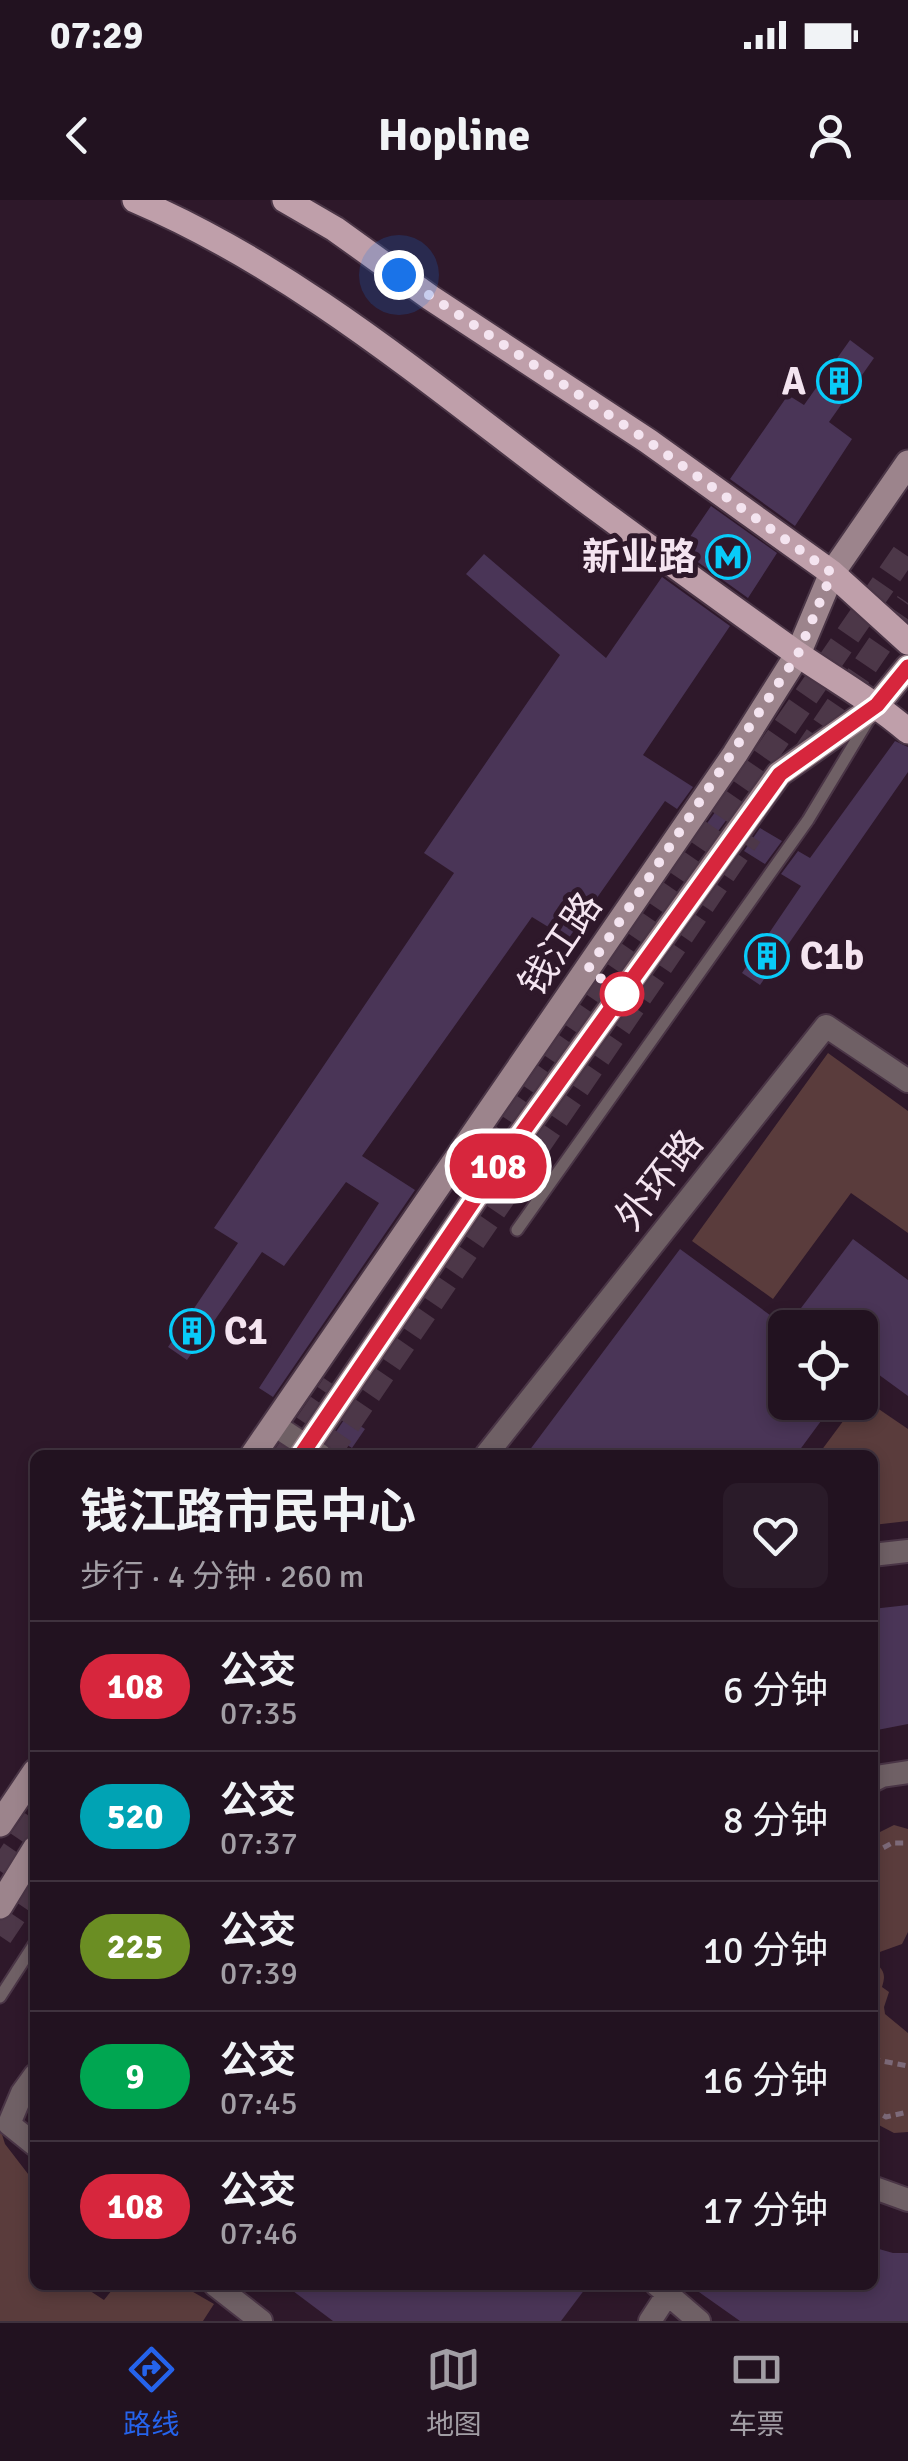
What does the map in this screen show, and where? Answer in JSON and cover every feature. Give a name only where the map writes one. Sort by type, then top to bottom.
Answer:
[{"type":"main road","points":[[135,200],[187,222],[355,326],[586,501],[908,730]]},
{"type":"main road","points":[[284,200],[335,230],[648,441],[832,573],[908,642]]},
{"type":"main road","name":"钱江路","points":[[257,1450],[734,754],[798,654],[832,573],[908,463]]},
{"type":"main road","name":"钱江路","points":[[310,1450],[478,1194],[780,774],[877,705],[908,667]]},
{"type":"main road","points":[[0,1824],[30,1779]]},
{"type":"main road","points":[[0,1906],[30,1858]]},
{"type":"street","name":"外环路","points":[[490,1450],[826,1026],[908,1082]]},
{"type":"street","points":[[276,1426],[306,1450]]},
{"type":"street","points":[[878,1554],[908,1551]]},
{"type":"street","points":[[878,1780],[908,1772]]},
{"type":"street","points":[[30,2082],[9,2124],[30,2141]]},
{"type":"street","points":[[878,2189],[908,2200]]},
{"type":"street","points":[[221,2290],[261,2321]]},
{"type":"street","points":[[650,2321],[662,2290],[699,2321]]},
{"type":"lane","points":[[518,1230],[808,820],[877,705]]},
{"type":"lane","points":[[0,1997],[30,1951]]},
{"type":"path","points":[[878,1851],[892,1843],[908,1843]]},
{"type":"path","points":[[878,2060],[908,2066]]},
{"type":"path","points":[[878,2113],[886,2117],[908,2112]]},
{"type":"shaded area","points":[[828,1053],[908,1111],[908,1233],[851,1193],[773,1299],[692,1241]]},
{"type":"shaded area","points":[[878,1409],[908,1429],[908,1521],[878,1524],[878,1450],[822,1450],[844,1420],[878,1420]]},
{"type":"shaded area","points":[[894,1825],[908,1829],[908,1932],[902,1944],[878,1953],[878,1833]]},
{"type":"shaded area","points":[[878,1966],[883,1973],[882,1987],[889,1992],[885,2014],[908,2033],[908,2132],[894,2133],[878,2125]]},
{"type":"shaded area","points":[[0,2128],[5,2144],[30,2176],[30,2290],[89,2290],[104,2300],[112,2290],[190,2290],[214,2304],[203,2321],[0,2321]]},
{"type":"building","points":[[850,340],[874,358],[829,422],[852,439],[795,526],[730,479],[788,395],[804,405]]},
{"type":"building","points":[[711,506],[777,553],[748,598],[681,550]]},
{"type":"building","name":"新业路","points":[[484,554],[606,658],[662,577],[730,626],[643,755],[693,787],[677,809],[665,801],[568,939],[532,917],[362,1156],[415,1190],[273,1397],[259,1388],[379,1203],[346,1182],[284,1266],[262,1252],[187,1360],[168,1347],[238,1243],[214,1228],[454,873],[424,853],[560,655],[466,574]]},
{"type":"building","points":[[895,741],[908,747],[908,772],[760,985],[742,973],[801,886],[781,874],[798,851],[810,858]]},
{"type":"building","points":[[721,804],[733,811],[716,834],[705,826]]},
{"type":"building","points":[[760,828],[782,841],[765,864],[744,851]]},
{"type":"building","points":[[853,1239],[908,1280],[908,1396],[878,1374],[878,1310],[800,1310]]},
{"type":"building","points":[[680,1249],[768,1314],[768,1420],[822,1420],[800,1450],[530,1450]]},
{"type":"building","points":[[346,1417],[365,1429],[352,1448],[333,1436]]},
{"type":"building","points":[[908,1605],[908,1724],[878,1730],[878,1608]]},
{"type":"building","points":[[878,2249],[908,2253],[908,2321],[740,2321],[696,2290],[878,2290]]},
{"type":"building","points":[[292,2290],[584,2290],[561,2321],[333,2321]]},
{"type":"tunnel","points":[[492,1154],[908,548]]},
{"type":"tunnel","points":[[803,757],[908,603]]},
{"type":"tunnel","points":[[330,1450],[750,835]]},
{"type":"tunnel","points":[[289,1450],[334,1385]]},
{"type":"tunnel","points":[[0,1871],[30,1827]]},
{"type":"tunnel","points":[[0,1936],[30,1891]]},
{"type":"bus line","name":"108","points":[[304,1450],[478,1194],[780,774],[877,705],[908,667]]},
{"type":"place","name":"A","points":[[839,381]]},
{"type":"place","name":"新业路","points":[[728,557]]},
{"type":"place","name":"C1b","points":[[767,956]]},
{"type":"place","name":"C1","points":[[192,1331]]},
{"type":"route","points":[[399,275],[648,441],[832,573],[798,654],[588,969],[622,994]]}]
